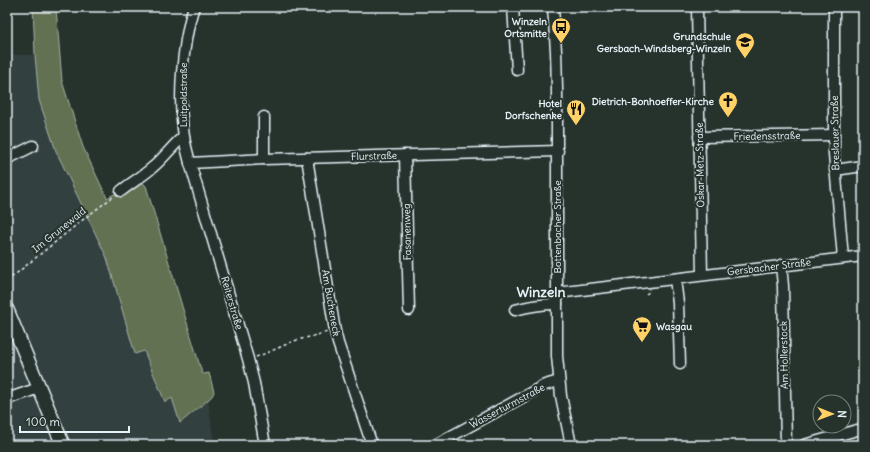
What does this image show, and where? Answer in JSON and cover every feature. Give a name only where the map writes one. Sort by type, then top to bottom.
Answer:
[{"type":"main road","points":[[7,310],[63,445]]},
{"type":"street","name":"Luitpoldstraße","points":[[190,163],[184,136],[181,84],[183,58],[194,7]]},
{"type":"street","points":[[513,7],[517,70]]},
{"type":"street","name":"Bottenbacher Straße","points":[[553,7],[556,50],[558,151],[557,356],[563,408],[571,445]]},
{"type":"street","name":"Oskar-Metz-Straße","points":[[697,7],[702,275]]},
{"type":"street","name":"Breslauer Straße","points":[[834,7],[835,170],[843,258]]},
{"type":"street","points":[[264,117],[264,159]]},
{"type":"street","name":"Friedensstraße","points":[[699,137],[834,135]]},
{"type":"street","name":"Luitpoldstraße","points":[[121,191],[155,166],[184,136]]},
{"type":"street","points":[[7,159],[33,146]]},
{"type":"street","name":"Flurstraße","points":[[190,163],[264,159],[558,151]]},
{"type":"street","name":"Fasanenweg","points":[[404,155],[408,310]]},
{"type":"street","name":"Am Bucheneck","points":[[307,158],[335,331],[372,445]]},
{"type":"street","name":"Reiterstraße","points":[[190,163],[248,359],[254,383],[265,445]]},
{"type":"street","points":[[835,170],[863,166]]},
{"type":"street","name":"Gersbacher Straße","points":[[515,310],[557,299],[675,279],[863,256]]},
{"type":"street","name":"Am Hollerstock","points":[[781,265],[783,286],[786,445]]},
{"type":"street","points":[[675,279],[678,303],[680,364]]},
{"type":"street","name":"Wasserturmstraße","points":[[435,445],[545,386],[559,381]]},
{"type":"street","points":[[7,400],[39,388]]},
{"type":"street","points":[[804,445],[857,430]]},
{"type":"path","name":"Im Grunewald","points":[[7,281],[121,191]]},
{"type":"path","points":[[248,359],[294,341],[335,331]]},
{"type":"shaded area","points":[[7,55],[35,55],[39,100],[56,151],[107,258],[135,354],[144,351],[164,402],[172,398],[181,423],[208,400],[214,445],[7,445]]},
{"type":"green space","points":[[33,7],[56,7],[62,81],[83,147],[107,198],[116,193],[118,197],[142,182],[146,186],[202,373],[209,373],[214,392],[208,400],[180,423],[172,398],[165,402],[144,351],[135,354],[107,258],[56,151],[39,100]]},
{"type":"place","name":"Winzeln Ortsmitte","points":[[561,44]]},
{"type":"place","name":"Grundschule Gersbach-Windsberg-Winzeln","points":[[745,59]]},
{"type":"place","name":"Dietrich-Bonhoeffer-Kirche","points":[[728,118]]},
{"type":"place","name":"Hotel Dorfschenke","points":[[576,126]]},
{"type":"place","name":"Wasgau","points":[[642,343]]},
{"type":"district","name":"Winzeln","points":[[541,292]]}]
